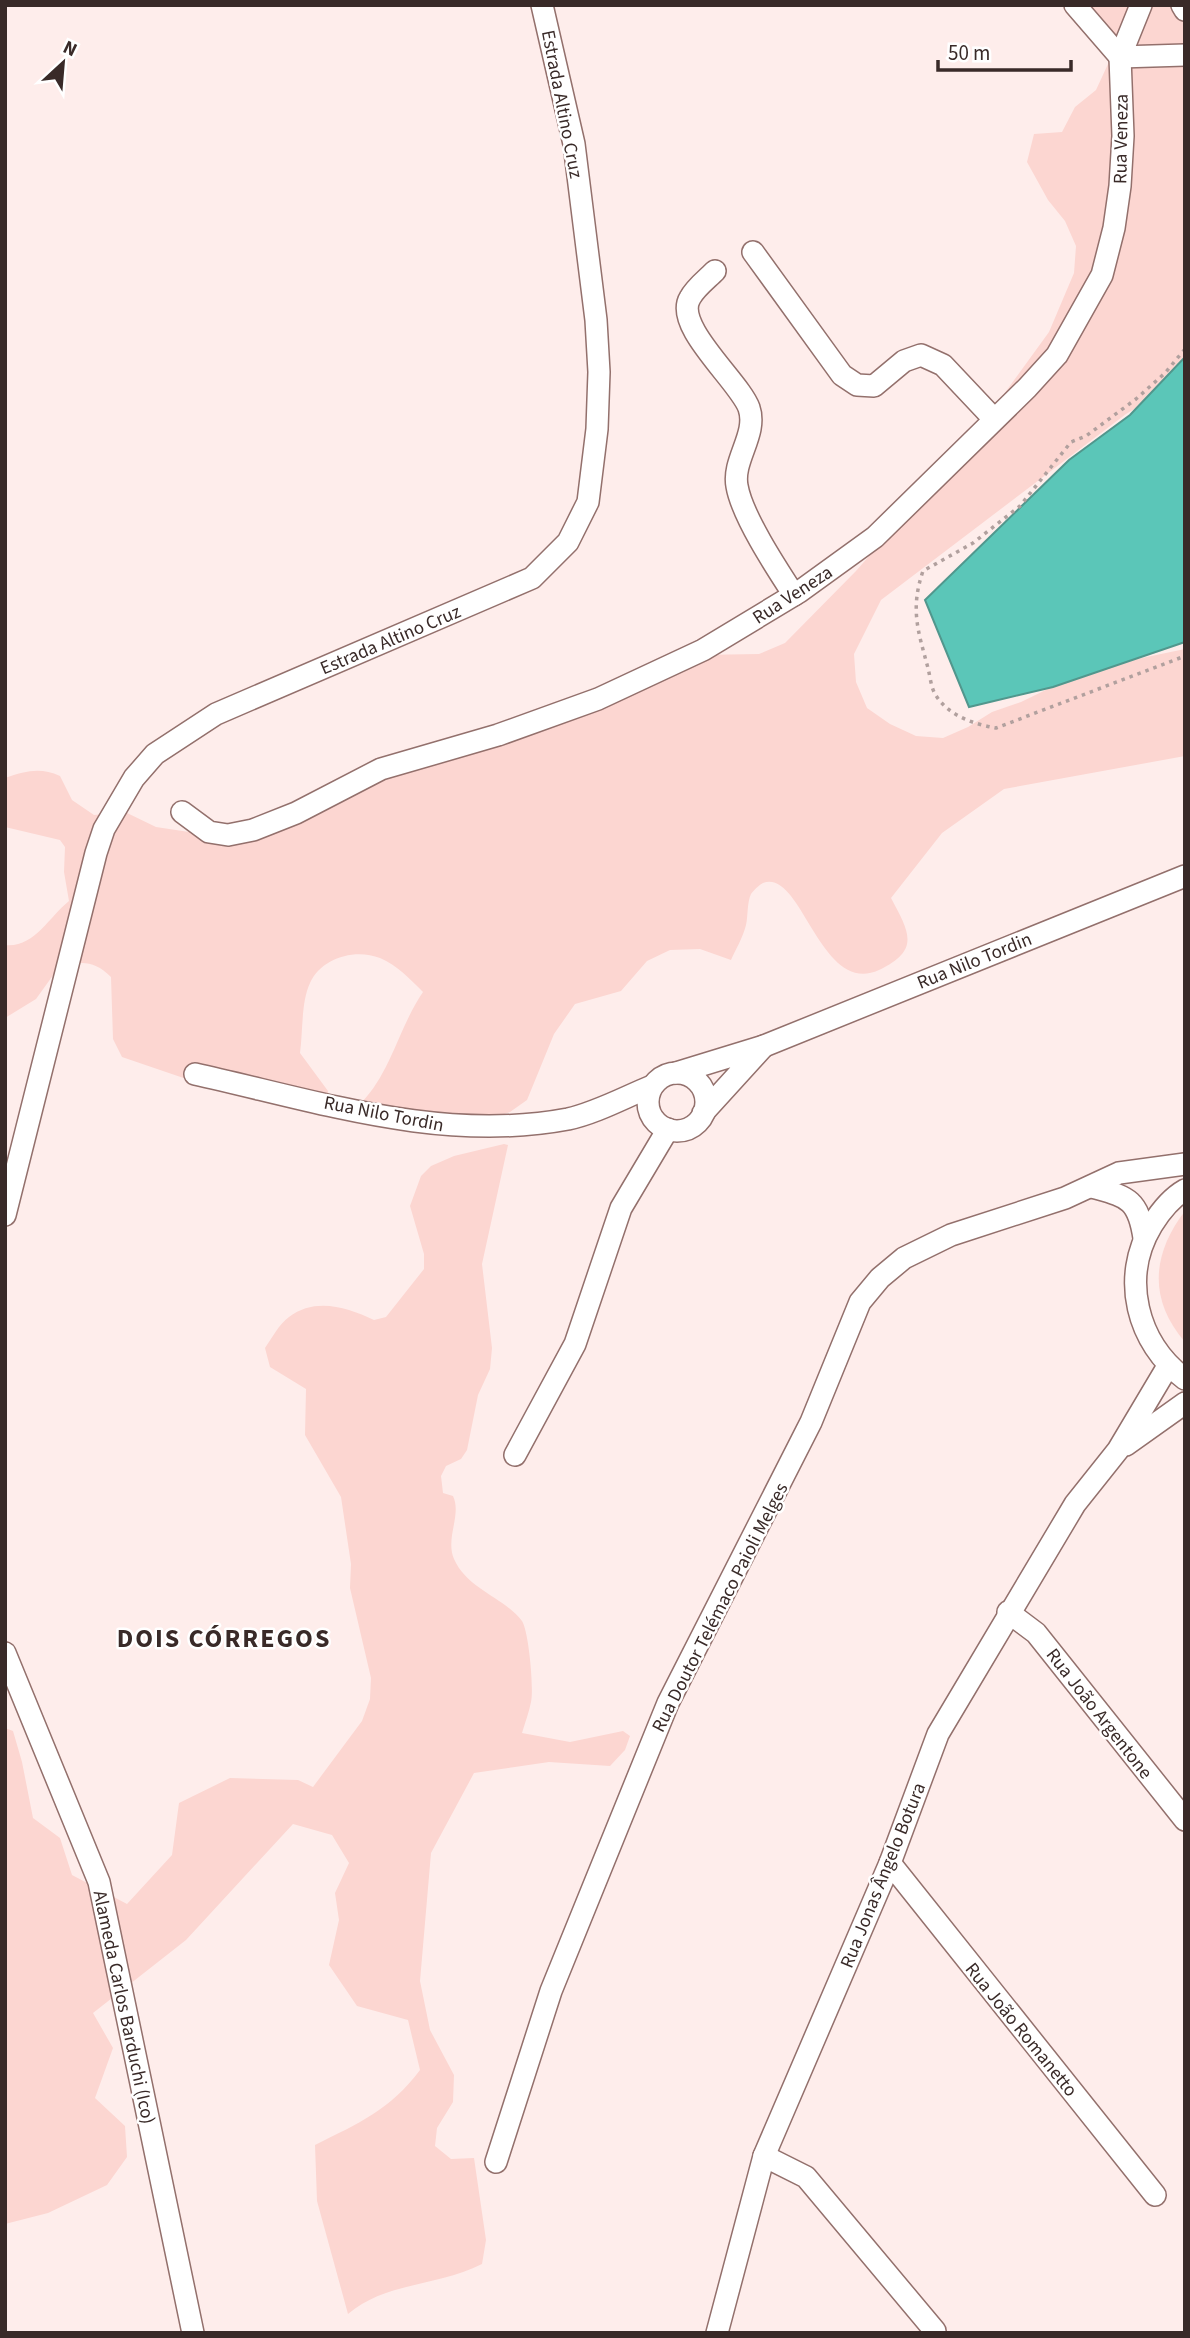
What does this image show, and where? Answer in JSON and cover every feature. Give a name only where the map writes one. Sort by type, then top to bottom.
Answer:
[{"type":"street","points":[[1075,5],[1120,57]]},
{"type":"street","points":[[1120,57],[1141,5]]},
{"type":"street","name":"Estrada Altino Cruz","points":[[5,1215],[96,853],[104,829],[134,778],[155,754],[216,714],[532,578],[568,542],[588,502],[597,429],[596,320],[574,144],[543,6]]},
{"type":"street","points":[[1120,57],[1185,55]]},
{"type":"street","name":"Rua Veneza","points":[[182,812],[209,832],[228,835],[253,830],[296,813],[381,769],[498,735],[598,699],[703,650],[794,595],[875,537],[993,418],[1027,388],[1056,355],[1102,275],[1114,228],[1120,186],[1123,136],[1120,57]]},
{"type":"street","points":[[754,252],[842,375],[857,385],[874,386],[904,361],[921,355],[943,365],[993,418]]},
{"type":"street","points":[[715,271],[688,300],[687,315],[718,366],[749,408],[750,425],[736,485],[761,541],[794,595]]},
{"type":"street","name":"Rua Nilo Tordin","points":[[676,1073],[764,1046],[1185,876]]},
{"type":"street","name":"Rua Nilo Tordin","points":[[703,1113],[764,1046]]},
{"type":"street","points":[[676,1073],[694,1079],[701,1086],[705,1095],[703,1113],[691,1127],[668,1129],[655,1122],[650,1114],[648,1095],[659,1079],[676,1073]]},
{"type":"street","name":"Rua Nilo Tordin","points":[[195,1074],[422,1124],[475,1128],[522,1126],[571,1118],[652,1086]]},
{"type":"street","points":[[516,1455],[575,1344],[621,1208],[668,1129]]},
{"type":"street","name":"Rua Doutor Telémaco Paioli Melges","points":[[496,2162],[551,1991],[668,1703],[811,1422],[860,1302],[880,1278],[904,1258],[951,1235],[1092,1187],[1119,1173],[1185,1164]]},
{"type":"street","points":[[1092,1187],[1127,1198],[1135,1205],[1141,1217],[1144,1238]]},
{"type":"street","points":[[1177,1373],[1153,1347],[1140,1321],[1135,1293],[1136,1265],[1144,1238],[1159,1213],[1185,1190]]},
{"type":"street","name":"Rua Jonas Ângelo Botura","points":[[716,2333],[764,2156],[890,1863],[938,1734],[1008,1612],[1075,1504],[1177,1373]]},
{"type":"street","name":"Rua Jonas Ângelo Botura","points":[[1118,1450],[1185,1403]]},
{"type":"street","name":"Rua João Argentone","points":[[1008,1612],[1036,1633],[1185,1821]]},
{"type":"street","name":"Alameda Carlos Barduchi (Ico)","points":[[5,1653],[99,1882],[193,2333]]},
{"type":"street","name":"Rua João Romanetto","points":[[890,1863],[1155,2195]]},
{"type":"street","points":[[764,2156],[806,2177],[935,2331]]},
{"type":"path","points":[[1185,349],[1165,373],[1136,399],[1086,436],[1071,442],[1020,506],[973,543],[923,571],[916,590],[914,619],[935,694],[958,716],[973,724],[996,728],[1185,656]]},
{"type":"shaded area","points":[[1083,5],[1185,5],[1185,378],[1126,414],[881,600],[854,654],[856,682],[867,708],[890,724],[916,736],[943,738],[992,712],[1021,702],[1089,669],[1185,649],[1185,756],[1004,789],[942,833],[891,898],[903,921],[908,939],[901,955],[879,970],[859,973],[841,966],[789,894],[777,884],[763,883],[751,894],[745,929],[731,960],[700,949],[670,950],[647,961],[621,991],[575,1004],[554,1034],[527,1100],[510,1112],[479,1123],[362,1102],[388,1063],[423,992],[392,964],[370,955],[350,955],[330,961],[315,974],[307,991],[300,1053],[328,1091],[328,1106],[204,1085],[122,1057],[113,1039],[111,977],[99,967],[87,963],[59,967],[36,999],[5,1018],[5,945],[15,945],[32,937],[69,901],[64,872],[65,847],[60,840],[5,827],[5,778],[33,771],[60,776],[72,800],[94,815],[125,812],[156,827],[189,832],[234,830],[498,734],[552,703],[699,655],[759,654],[785,643],[856,571],[969,442],[1049,332],[1074,273],[1076,246],[1065,221],[1048,200],[1027,162],[1034,134],[1062,132],[1075,107],[1096,90],[1108,64],[1115,36]]},
{"type":"shaded area","points":[[508,1145],[482,1264],[492,1348],[490,1369],[478,1395],[467,1450],[461,1459],[446,1466],[441,1476],[443,1493],[453,1496],[455,1503],[452,1551],[454,1559],[468,1578],[515,1613],[525,1627],[532,1696],[522,1733],[570,1742],[623,1731],[630,1736],[625,1750],[610,1766],[549,1762],[474,1773],[431,1853],[420,1981],[430,2030],[454,2075],[453,2102],[437,2128],[435,2146],[451,2159],[474,2158],[486,2240],[482,2264],[449,2277],[379,2296],[348,2314],[317,2201],[315,2145],[385,2106],[420,2070],[408,2020],[357,2006],[329,1965],[339,1920],[335,1893],[349,1863],[332,1835],[293,1824],[186,1940],[93,2013],[113,2048],[95,2098],[125,2126],[127,2157],[107,2185],[48,2213],[5,2224],[5,1728],[13,1731],[33,1818],[60,1838],[72,1875],[127,1904],[172,1855],[179,1803],[230,1778],[298,1780],[313,1787],[362,1721],[370,1699],[371,1678],[350,1588],[351,1564],[341,1497],[305,1435],[306,1389],[270,1367],[265,1348],[285,1320],[309,1307],[342,1308],[374,1320],[386,1317],[424,1269],[424,1254],[410,1206],[421,1176],[431,1166],[454,1156]]},
{"type":"shaded area","points":[[1185,1211],[1185,1342],[1165,1309],[1159,1277],[1166,1244]]},
{"type":"water","points":[[1185,357],[1185,642],[1053,687],[969,707],[925,600],[1069,460],[1130,415]]},
{"type":"district","name":"DOIS CÓRREGOS","points":[[224,1638]]}]
